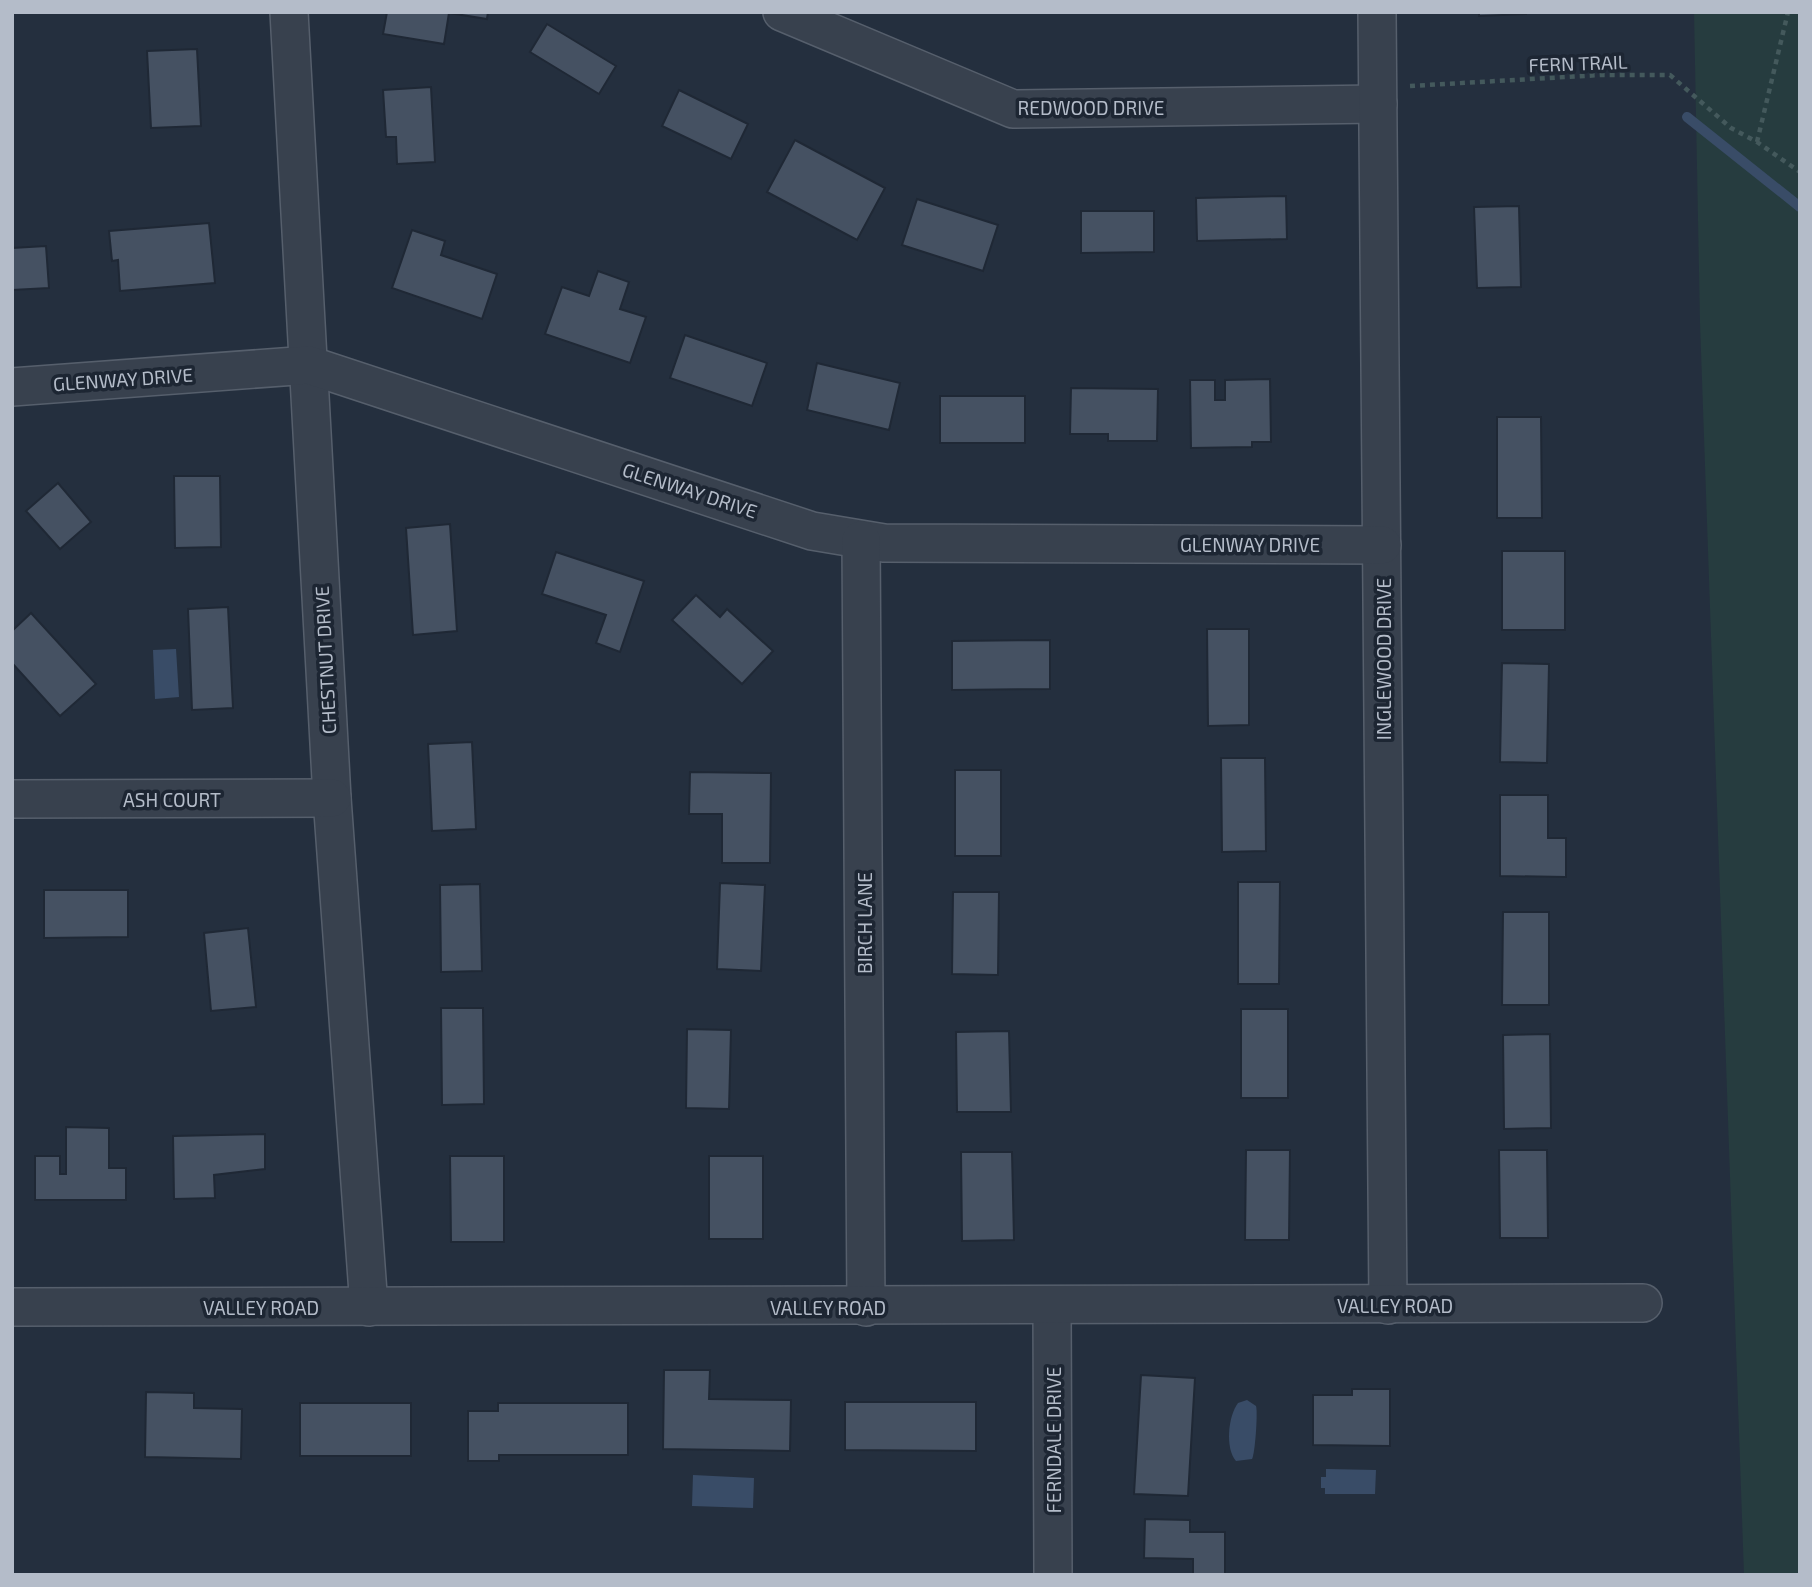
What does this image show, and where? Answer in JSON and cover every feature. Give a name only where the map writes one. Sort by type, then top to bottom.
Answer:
[{"type":"street","name":"CHESTNUT DRIVE","points":[[289,12],[332,798],[369,1307]]},
{"type":"street","name":"REDWOOD DRIVE","points":[[782,12],[1013,109],[1378,96]]},
{"type":"street","name":"INGLEWOOD DRIVE","points":[[1377,12],[1388,1305]]},
{"type":"street","name":"GLENWAY DRIVE","points":[[12,387],[309,365],[812,531],[861,540],[898,543],[1382,545]]},
{"type":"street","name":"BIRCH LANE","points":[[861,540],[866,1307]]},
{"type":"street","name":"ASH COURT","points":[[12,799],[332,798]]},
{"type":"street","name":"VALLEY ROAD","points":[[12,1307],[1643,1303]]},
{"type":"street","name":"FERNDALE DRIVE","points":[[1052,1306],[1053,1575]]},
{"type":"path","points":[[1757,142],[1788,12]]},
{"type":"path","name":"FERN TRAIL","points":[[1378,96],[1601,75],[1670,75],[1731,128],[1757,142],[1800,172]]},
{"type":"green space","points":[[1694,12],[1800,12],[1800,1575],[1744,1575],[1700,323]]},
{"type":"water","points":[[176,649],[179,697],[155,699],[153,650]]},
{"type":"water","points":[[1247,1400],[1256,1406],[1257,1410],[1253,1456],[1252,1459],[1236,1461],[1230,1449],[1230,1424],[1238,1403]]},
{"type":"water","points":[[1326,1469],[1376,1470],[1375,1494],[1325,1494],[1325,1488],[1321,1488],[1321,1477],[1326,1477]]},
{"type":"water","points":[[693,1475],[754,1478],[753,1508],[692,1506]]},
{"type":"building","points":[[387,12],[488,12],[487,19],[449,13],[444,44],[383,34]]},
{"type":"building","points":[[1479,12],[1526,12],[1526,14],[1479,16]]},
{"type":"building","points":[[547,24],[616,66],[599,94],[530,52]]},
{"type":"building","points":[[197,49],[201,126],[151,128],[147,51]]},
{"type":"building","points":[[431,87],[435,162],[397,164],[396,137],[386,137],[383,90]]},
{"type":"building","points":[[679,90],[748,124],[731,159],[662,126]]},
{"type":"building","points":[[795,140],[885,188],[857,240],[767,192]]},
{"type":"building","points":[[1286,196],[1287,239],[1197,241],[1196,198]]},
{"type":"building","points":[[917,199],[998,225],[983,271],[902,245]]},
{"type":"building","points":[[1519,206],[1521,287],[1477,288],[1474,207]]},
{"type":"building","points":[[1081,211],[1154,211],[1154,252],[1081,253]]},
{"type":"building","points":[[209,223],[215,283],[120,291],[118,260],[112,261],[109,231]]},
{"type":"building","points":[[412,230],[445,241],[441,255],[497,274],[482,319],[392,288]]},
{"type":"building","points":[[46,246],[49,288],[12,290],[12,248]]},
{"type":"building","points":[[598,271],[629,282],[620,309],[646,317],[630,363],[545,334],[562,287],[589,296]]},
{"type":"building","points":[[685,335],[767,363],[752,406],[670,378]]},
{"type":"building","points":[[817,363],[900,383],[889,430],[807,410]]},
{"type":"building","points":[[1270,379],[1271,442],[1252,442],[1252,447],[1191,448],[1190,380],[1215,380],[1215,400],[1225,400],[1225,380]]},
{"type":"building","points":[[1071,388],[1158,389],[1157,441],[1108,441],[1108,434],[1070,434]]},
{"type":"building","points":[[940,396],[1025,396],[1025,443],[940,443]]},
{"type":"building","points":[[1497,417],[1541,417],[1542,518],[1497,518]]},
{"type":"building","points":[[174,476],[220,476],[221,547],[175,548]]},
{"type":"building","points":[[58,483],[91,522],[60,549],[26,511]]},
{"type":"building","points":[[450,524],[457,631],[413,635],[406,528]]},
{"type":"building","points":[[1502,551],[1565,551],[1565,630],[1502,630]]},
{"type":"building","points":[[556,552],[644,581],[620,652],[596,643],[606,615],[542,594]]},
{"type":"building","points":[[696,595],[720,617],[727,609],[773,651],[742,684],[672,620]]},
{"type":"building","points":[[228,607],[233,708],[192,710],[188,609]]},
{"type":"building","points":[[31,613],[96,684],[60,716],[12,663],[12,631]]},
{"type":"building","points":[[1207,629],[1249,629],[1249,725],[1208,726]]},
{"type":"building","points":[[1050,640],[1050,689],[952,690],[952,641]]},
{"type":"building","points":[[1502,663],[1549,664],[1547,763],[1500,762]]},
{"type":"building","points":[[472,742],[476,829],[432,831],[428,744]]},
{"type":"building","points":[[1221,758],[1265,758],[1266,851],[1222,852]]},
{"type":"building","points":[[955,770],[1001,770],[1001,856],[955,856]]},
{"type":"building","points":[[690,772],[771,773],[770,863],[722,863],[722,814],[689,814]]},
{"type":"building","points":[[1500,795],[1548,795],[1548,838],[1566,838],[1566,877],[1500,876]]},
{"type":"building","points":[[1238,882],[1280,882],[1279,984],[1238,984]]},
{"type":"building","points":[[720,883],[765,885],[761,971],[717,969]]},
{"type":"building","points":[[480,884],[482,971],[441,972],[440,885]]},
{"type":"building","points":[[44,890],[128,890],[128,937],[44,938]]},
{"type":"building","points":[[953,892],[999,892],[998,975],[952,974]]},
{"type":"building","points":[[1503,912],[1549,912],[1549,1005],[1502,1005]]},
{"type":"building","points":[[248,928],[256,1007],[211,1011],[204,933]]},
{"type":"building","points":[[441,1008],[483,1008],[484,1104],[442,1105]]},
{"type":"building","points":[[1241,1009],[1288,1009],[1288,1098],[1241,1098]]},
{"type":"building","points":[[687,1029],[731,1030],[729,1109],[686,1108]]},
{"type":"building","points":[[1009,1031],[1011,1112],[957,1112],[956,1032]]},
{"type":"building","points":[[1550,1034],[1551,1128],[1504,1129],[1503,1035]]},
{"type":"building","points":[[66,1127],[109,1128],[109,1168],[126,1168],[126,1200],[35,1200],[35,1156],[60,1156],[60,1174],[66,1174]]},
{"type":"building","points":[[265,1134],[265,1169],[214,1175],[215,1198],[174,1199],[173,1136]]},
{"type":"building","points":[[1246,1150],[1290,1150],[1289,1240],[1245,1240]]},
{"type":"building","points":[[1499,1150],[1547,1150],[1548,1238],[1500,1238]]},
{"type":"building","points":[[961,1152],[1012,1152],[1014,1240],[962,1241]]},
{"type":"building","points":[[450,1156],[504,1156],[504,1242],[451,1242]]},
{"type":"building","points":[[709,1156],[763,1156],[763,1239],[709,1239]]},
{"type":"building","points":[[664,1370],[710,1370],[709,1399],[791,1400],[790,1451],[663,1449]]},
{"type":"building","points":[[1141,1375],[1195,1378],[1188,1496],[1134,1494]]},
{"type":"building","points":[[1352,1389],[1390,1389],[1390,1446],[1313,1445],[1313,1395],[1352,1395]]},
{"type":"building","points":[[146,1392],[194,1393],[194,1408],[242,1409],[241,1459],[145,1457]]},
{"type":"building","points":[[845,1402],[976,1402],[976,1451],[845,1450]]},
{"type":"building","points":[[300,1403],[411,1403],[411,1456],[300,1456]]},
{"type":"building","points":[[498,1403],[628,1403],[628,1455],[499,1455],[499,1461],[468,1461],[468,1411],[498,1411]]},
{"type":"building","points":[[1145,1519],[1190,1520],[1190,1532],[1225,1532],[1225,1575],[1193,1575],[1193,1559],[1144,1558]]},
{"type":"waterway","points":[[1687,117],[1800,207]]}]
